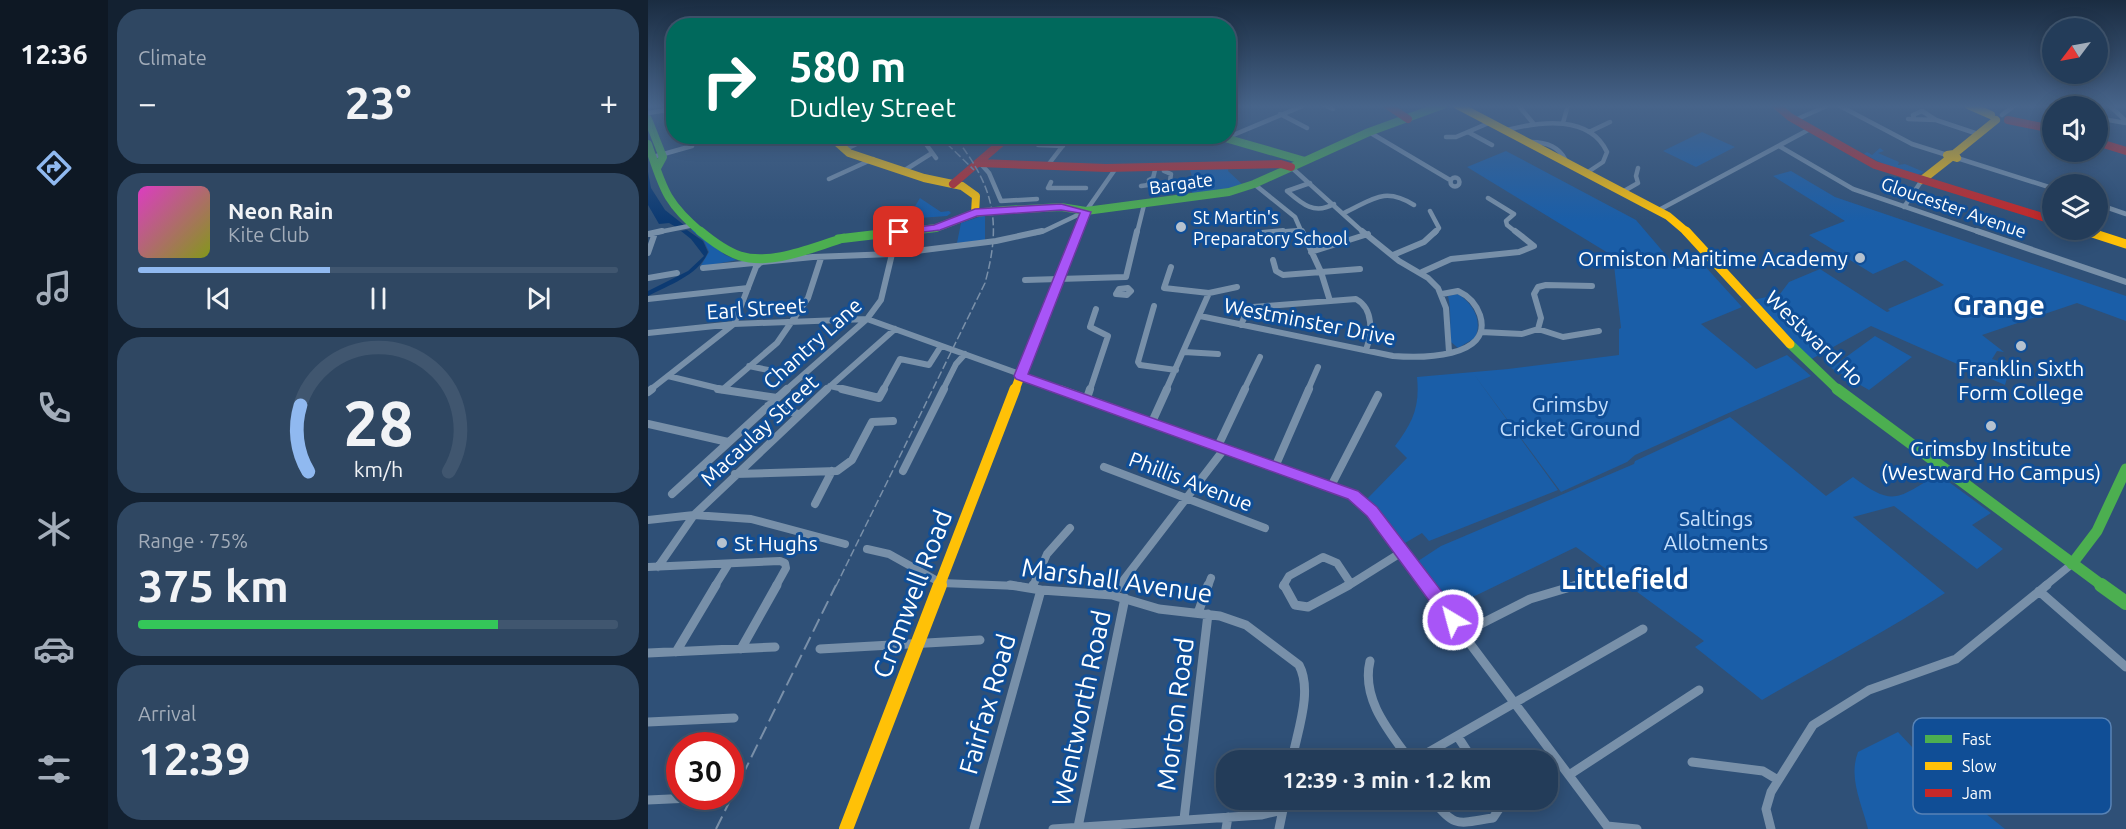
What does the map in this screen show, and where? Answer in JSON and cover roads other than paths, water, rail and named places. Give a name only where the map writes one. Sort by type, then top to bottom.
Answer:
[{"type":"main road","points":[[838,144],[844,150],[924,178],[970,190],[975,194],[980,212]]},
{"type":"main road","points":[[952,184],[1000,144]]},
{"type":"main road","points":[[1245,144],[1305,161]]},
{"type":"main road","name":"Bargate","points":[[690,226],[735,255],[763,258],[813,248],[844,238],[926,230],[980,212],[1061,207],[1086,212],[1229,192],[1254,184],[1343,144]]},
{"type":"main road","name":"Westward Ho","points":[[1534,144],[1624,191],[1687,232],[1818,374],[1851,401],[2126,603]]},
{"type":"main road","points":[[1837,144],[1875,165],[2042,217]]},
{"type":"main road","points":[[1922,180],[1967,144]]},
{"type":"main road","points":[[2108,145],[2125,150]]},
{"type":"main road","points":[[656,153],[665,194],[690,226]]},
{"type":"main road","points":[[980,163],[1174,170],[1281,164],[1292,167]]},
{"type":"main road","name":"Cromwell Road","points":[[846,829],[1086,212]]},
{"type":"main road","points":[[2108,238],[2126,244]]},
{"type":"main road","points":[[2072,564],[2085,554],[2091,545],[2122,487],[2126,469]]},
{"type":"street","points":[[844,150],[856,144]]},
{"type":"street","points":[[926,144],[936,158]]},
{"type":"street","points":[[1389,144],[1450,180]]},
{"type":"street","points":[[1588,172],[1602,162],[1607,152],[1603,144]]},
{"type":"street","points":[[1657,211],[1783,144]]},
{"type":"street","points":[[1911,144],[2042,185]]},
{"type":"street","points":[[1038,145],[1063,146]]},
{"type":"street","points":[[656,153],[692,146],[656,153]]},
{"type":"street","points":[[1048,165],[1063,146]]},
{"type":"street","name":"Gloucester Avenue","points":[[1779,146],[1849,187],[2126,282]]},
{"type":"street","points":[[905,170],[932,153]]},
{"type":"street","points":[[829,179],[872,159]]},
{"type":"street","points":[[980,163],[989,173],[999,201],[1037,199]]},
{"type":"street","points":[[1292,167],[1404,264],[1431,279],[1442,294],[1448,317],[1445,334],[1449,352],[1470,345],[1481,332],[1481,322],[1471,300],[1457,291],[1442,294]]},
{"type":"street","points":[[821,258],[934,249],[1044,231],[1086,212],[1116,168]]},
{"type":"street","points":[[1624,191],[1638,183],[1636,178],[1638,168]]},
{"type":"street","points":[[1141,186],[1148,185],[1160,169]]},
{"type":"street","points":[[1170,181],[1174,170]]},
{"type":"street","points":[[1904,207],[1922,180]]},
{"type":"street","points":[[1076,188],[1080,181]]},
{"type":"street","points":[[1052,182],[1048,188],[1101,188]]},
{"type":"street","points":[[1310,183],[1287,191],[1309,210],[1317,211],[1334,204]]},
{"type":"street","points":[[1254,184],[1295,217],[1321,272],[1330,301]]},
{"type":"street","points":[[1344,213],[1390,194],[1401,195],[1414,205]]},
{"type":"street","points":[[1422,272],[1451,259],[1519,252],[1534,246],[1507,225],[1506,221],[1514,214],[1488,198]]},
{"type":"street","points":[[1124,287],[1144,205]]},
{"type":"street","points":[[2108,208],[2126,214]]},
{"type":"street","points":[[1393,255],[1426,241],[1436,233],[1439,228],[1430,211]]},
{"type":"street","points":[[1072,218],[1083,223]]},
{"type":"street","points":[[648,234],[690,226]]},
{"type":"street","points":[[1262,233],[1300,230]]},
{"type":"street","points":[[648,253],[655,233]]},
{"type":"street","points":[[1311,252],[1368,234]]},
{"type":"street","points":[[703,268],[760,263],[813,248],[821,258]]},
{"type":"street","name":"Chantry Lane","points":[[672,494],[867,319],[881,300],[892,254]]},
{"type":"street","points":[[722,390],[777,343],[808,298],[821,258]]},
{"type":"street","points":[[1273,260],[1276,271],[1283,275],[1360,269]]},
{"type":"street","points":[[648,392],[734,324],[760,263]]},
{"type":"street","points":[[1171,267],[1164,288],[1209,293],[1237,287]]},
{"type":"street","points":[[648,278],[677,273]]},
{"type":"street","points":[[1025,280],[1126,277]]},
{"type":"street","points":[[1538,329],[1541,318],[1534,294],[1538,287],[1546,285],[1592,286]]},
{"type":"street","points":[[648,299],[748,288]]},
{"type":"street","points":[[1152,422],[1209,293]]},
{"type":"street","points":[[1241,325],[1248,310],[1253,307],[1356,299],[1367,306],[1371,337],[1366,350]]},
{"type":"street","points":[[1154,306],[1137,362],[1140,365],[1176,370]]},
{"type":"street","points":[[1087,398],[1110,335],[1090,327],[1096,309]]},
{"type":"street","name":"Westminster Drive","points":[[1200,316],[1400,356],[1449,352]]},
{"type":"street","points":[[867,319],[1353,495],[1366,505],[1402,552],[1606,827],[1637,829]]},
{"type":"street","name":"Earl Street","points":[[648,333],[734,324],[867,319]]},
{"type":"street","name":"Macaulay Street","points":[[658,567],[694,515],[799,414],[895,329]]},
{"type":"street","points":[[1481,332],[1522,334],[1538,329],[1563,337],[1599,331]]},
{"type":"street","points":[[648,339],[656,333]]},
{"type":"street","points":[[831,386],[879,398],[900,359],[929,364],[941,346]]},
{"type":"street","points":[[1184,352],[1218,354]]},
{"type":"street","points":[[903,471],[956,364],[965,354]]},
{"type":"street","points":[[1112,595],[1222,447],[1260,357]]},
{"type":"street","points":[[750,366],[768,370]]},
{"type":"street","points":[[1275,467],[1318,367]]},
{"type":"street","points":[[668,376],[722,390],[777,398]]},
{"type":"street","points":[[1331,486],[1378,395]]},
{"type":"street","points":[[768,406],[799,414]]},
{"type":"street","points":[[735,474],[832,471],[844,467],[852,460],[872,422],[893,421]]},
{"type":"street","points":[[648,424],[728,442]]},
{"type":"street","name":"Phillis Avenue","points":[[1104,467],[1265,528]]},
{"type":"street","points":[[815,504],[832,471]]},
{"type":"street","points":[[648,520],[694,515],[766,522],[845,544]]},
{"type":"street","name":"Fairfax Road","points":[[974,829],[1047,554],[1070,528]]},
{"type":"street","points":[[867,549],[889,554],[941,583]]},
{"type":"street","points":[[1351,584],[1337,563],[1323,556],[1289,576],[1283,586],[1295,605],[1308,606],[1351,584],[1402,552]]},
{"type":"street","points":[[648,567],[780,561],[786,565],[741,649]]},
{"type":"street","points":[[1771,829],[1766,809],[1767,802],[1805,734],[1824,716],[1869,690],[1951,662],[2072,564]]},
{"type":"street","points":[[676,652],[728,565]]},
{"type":"street","name":"Morton Road","points":[[1184,819],[1203,614],[1211,578]]},
{"type":"street","name":"Marshall Avenue","points":[[941,583],[1005,584],[1112,595],[1159,609],[1203,614],[1246,625],[1299,665],[1304,672],[1305,685],[1294,750]]},
{"type":"street","points":[[1463,633],[1530,599],[1577,585]]},
{"type":"street","points":[[2039,591],[2126,667]]},
{"type":"street","name":"Wentworth Road","points":[[1078,827],[1125,598]]},
{"type":"street","points":[[1434,750],[1643,629]]},
{"type":"street","points":[[820,649],[980,640]]},
{"type":"street","points":[[648,653],[775,647]]},
{"type":"street","points":[[1370,661],[1366,671],[1369,695],[1404,750]]},
{"type":"street","points":[[1569,775],[1699,690]]},
{"type":"street","points":[[648,722],[734,718]]},
{"type":"street","points":[[1458,737],[1466,750]]},
{"type":"street","points":[[1692,762],[1763,771],[1778,780]]},
{"type":"street","points":[[648,800],[666,799]]},
{"type":"street","points":[[1053,829],[1261,815],[1272,810]]},
{"type":"street","points":[[1279,829],[1283,810]]},
{"type":"street","points":[[1440,810],[1447,819],[1460,823],[1493,818],[1498,810]]},
{"type":"street","points":[[1226,829],[1228,817]]},
{"type":"railway","points":[[947,144],[974,170]]},
{"type":"railway","points":[[836,586],[985,283],[993,241],[991,205],[978,171],[960,144]]},
{"type":"railway","points":[[716,829],[836,585]]},
{"type":"place","name":"St Martin's Preparatory School","points":[[1181,227]]},
{"type":"place","name":"Ormiston Maritime Academy","points":[[1860,258]]},
{"type":"place","name":"Franklin Sixth Form College","points":[[2021,346]]},
{"type":"place","name":"Grimsby Institute (Westward Ho Campus)","points":[[1991,426]]},
{"type":"place","name":"St Hughs","points":[[722,543]]},
{"type":"district","name":"Grange","points":[[1999,305]]},
{"type":"district","name":"Littlefield","points":[[1625,579]]},
{"type":"park label","name":"Grimsby Cricket Ground","points":[[1570,416]]},
{"type":"park label","name":"Saltings Allotments","points":[[1716,530]]}]
